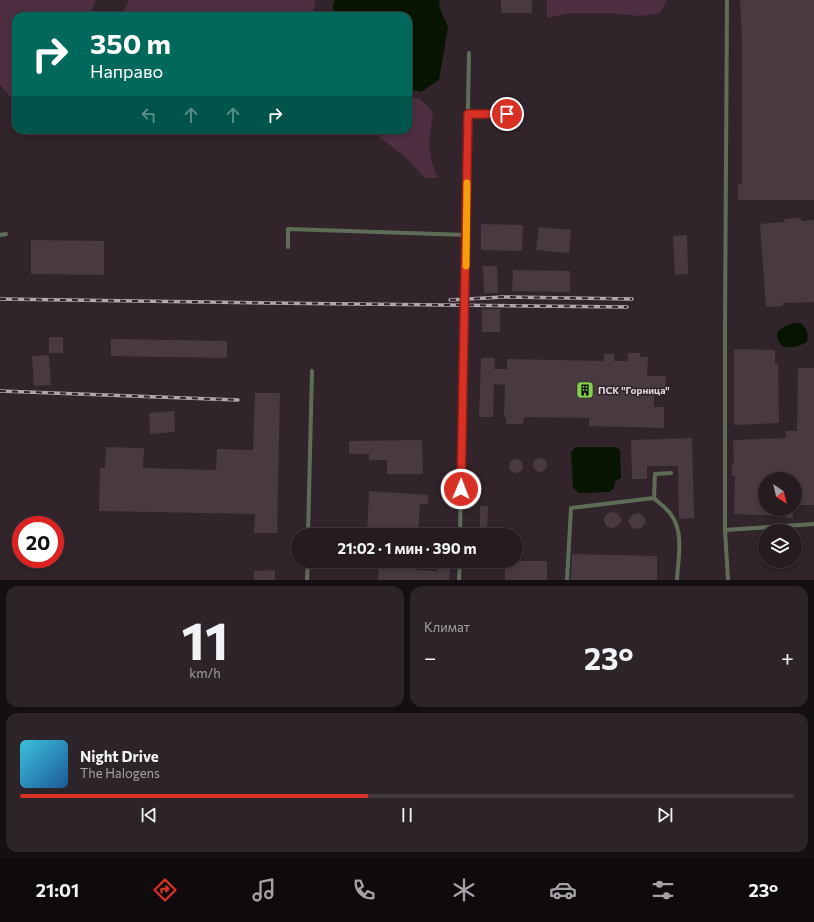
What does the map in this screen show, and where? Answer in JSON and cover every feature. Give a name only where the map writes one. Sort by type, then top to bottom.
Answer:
[{"type":"lane","points":[[727,0],[725,530],[728,580]]},
{"type":"lane","points":[[460,528],[469,53]]},
{"type":"lane","points":[[468,114],[507,114]]},
{"type":"lane","points":[[288,247],[288,229],[466,235]]},
{"type":"lane","points":[[0,235],[6,234]]},
{"type":"lane","points":[[308,528],[312,371]]},
{"type":"lane","points":[[671,473],[655,474],[654,498],[672,515],[678,529],[679,545],[677,580]]},
{"type":"lane","points":[[567,580],[571,508],[654,498]]},
{"type":"lane","points":[[725,530],[814,524]]},
{"type":"lane","points":[[307,580],[308,568]]},
{"type":"lane","points":[[459,580],[460,568]]},
{"type":"shaded area","points":[[0,0],[96,0],[90,12],[12,12],[12,98],[0,85]]},
{"type":"shaded area","points":[[129,0],[315,0],[314,12],[124,12]]},
{"type":"shaded area","points":[[335,0],[440,0],[439,6],[448,27],[439,80],[421,92],[412,90],[412,12],[333,12]]},
{"type":"shaded area","points":[[547,0],[667,0],[660,13],[639,16],[610,13],[571,13],[547,18]]},
{"type":"shaded area","points":[[419,98],[433,112],[429,143],[432,163],[438,178],[425,178],[406,158],[376,134],[412,134],[412,99]]},
{"type":"shaded area","points":[[794,323],[801,323],[805,327],[808,334],[807,342],[792,347],[783,346],[780,343],[777,332],[785,326]]},
{"type":"shaded area","points":[[576,447],[615,447],[620,450],[621,478],[615,481],[614,488],[609,492],[578,493],[573,487],[571,452]]},
{"type":"building","points":[[501,0],[532,0],[532,13],[501,13]]},
{"type":"building","points":[[740,0],[814,0],[814,200],[738,200],[738,184],[742,184],[742,39]]},
{"type":"building","points":[[801,218],[801,221],[814,220],[814,302],[783,303],[783,306],[766,307],[760,224],[785,222],[784,219]]},
{"type":"building","points":[[481,224],[523,225],[522,251],[481,250]]},
{"type":"building","points":[[539,227],[571,230],[569,253],[536,250]]},
{"type":"building","points":[[687,235],[688,274],[675,275],[673,236]]},
{"type":"building","points":[[31,240],[104,241],[104,275],[31,274]]},
{"type":"building","points":[[483,266],[497,266],[498,293],[484,293]]},
{"type":"building","points":[[513,270],[570,271],[570,292],[512,291]]},
{"type":"building","points":[[482,309],[500,309],[500,332],[482,332]]},
{"type":"building","points":[[49,337],[63,337],[63,353],[49,353]]},
{"type":"building","points":[[111,339],[227,341],[227,358],[111,356]]},
{"type":"building","points":[[734,349],[775,350],[775,364],[778,364],[779,423],[734,425]]},
{"type":"building","name":"ПСК \"Горница\"","points":[[628,353],[640,353],[640,357],[648,357],[647,376],[666,376],[665,395],[654,395],[654,407],[664,407],[664,428],[589,426],[589,418],[524,417],[523,424],[506,424],[506,417],[504,417],[505,385],[494,384],[493,417],[479,417],[481,358],[495,358],[494,369],[507,369],[507,359],[604,361],[604,354],[614,354],[614,361],[628,361]]},
{"type":"building","points":[[49,355],[51,385],[34,386],[32,356]]},
{"type":"building","points":[[798,368],[814,368],[814,505],[802,505],[802,472],[758,472],[758,515],[734,514],[735,476],[732,476],[732,463],[734,463],[733,440],[786,438],[786,431],[797,431]]},
{"type":"building","points":[[255,393],[280,393],[277,533],[254,533],[255,514],[99,511],[100,468],[105,468],[106,447],[144,448],[143,468],[216,470],[217,449],[253,450]]},
{"type":"building","points":[[174,411],[175,432],[150,434],[149,413]]},
{"type":"building","points":[[692,438],[694,518],[679,519],[678,466],[647,466],[647,479],[632,479],[631,440]]},
{"type":"building","points":[[422,440],[423,474],[387,474],[387,460],[369,460],[369,454],[349,454],[349,441]]},
{"type":"building","points":[[540,458],[545,460],[547,465],[545,470],[540,472],[535,470],[533,465],[535,460]]},
{"type":"building","points":[[516,459],[521,461],[523,466],[521,471],[516,473],[511,471],[509,466],[511,461]]},
{"type":"building","points":[[369,491],[428,495],[428,504],[420,504],[418,528],[367,528]]},
{"type":"building","points":[[480,506],[488,506],[487,528],[480,528]]},
{"type":"building","points":[[612,512],[617,513],[622,520],[619,525],[612,528],[607,527],[604,522],[604,518],[607,514]]},
{"type":"building","points":[[633,514],[642,514],[645,519],[645,524],[641,528],[632,528],[628,521]]},
{"type":"building","points":[[786,516],[793,516],[793,518],[786,518]]},
{"type":"building","points":[[572,554],[657,556],[657,580],[571,580]]},
{"type":"building","points":[[523,561],[547,561],[547,580],[505,580],[505,568],[523,568]]},
{"type":"building","points":[[379,568],[416,568],[416,570],[437,571],[437,568],[450,568],[449,580],[378,580]]},
{"type":"building","points":[[275,570],[275,580],[254,580],[254,571]]},
{"type":"railway","points":[[450,300],[503,297],[632,299]]},
{"type":"railway","points":[[0,299],[627,307]]},
{"type":"railway","points":[[0,391],[238,400]]},
{"type":"slow traffic","points":[[466,266],[467,183]]},
{"type":"place","name":"ПСК \"Горница\"","points":[[585,390]]},
{"type":"route","points":[[461,489],[468,114],[507,114]]}]
